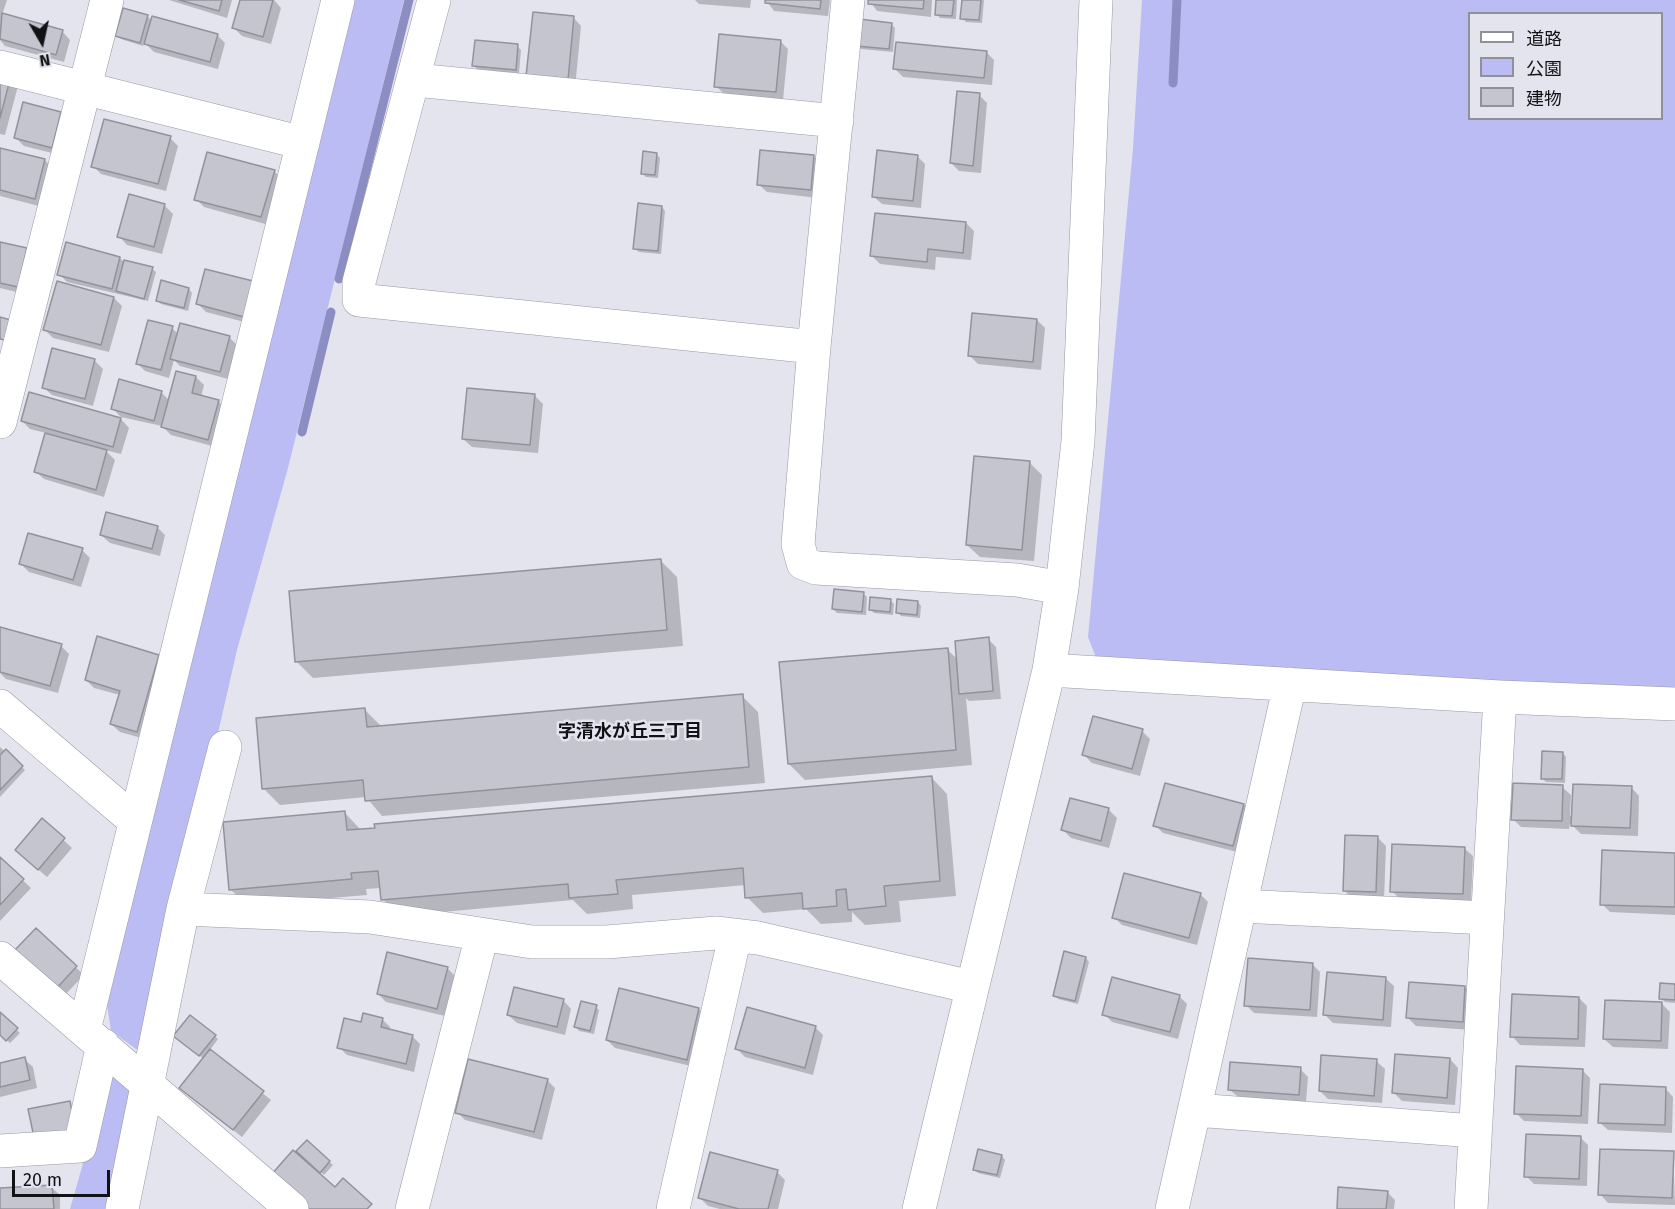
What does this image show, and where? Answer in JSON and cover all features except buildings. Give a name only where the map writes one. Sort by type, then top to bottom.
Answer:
[{"type":"street","points":[[0,422],[107,0]]},
{"type":"street","points":[[0,1151],[80,1146],[94,1038],[135,822],[338,0]]},
{"type":"street","points":[[434,0],[415,80],[359,282],[359,300],[814,347]]},
{"type":"street","points":[[848,0],[814,347],[798,544],[803,563],[816,568],[1017,580],[1062,588]]},
{"type":"street","points":[[919,1209],[1049,670],[1062,588],[1078,441],[1096,0]]},
{"type":"street","points":[[0,67],[303,143]]},
{"type":"street","points":[[415,80],[837,121]]},
{"type":"street","points":[[1049,670],[1500,697],[1675,704]]},
{"type":"street","points":[[1172,1209],[1290,684]]},
{"type":"street","points":[[1470,1209],[1500,697]]},
{"type":"street","points":[[0,706],[135,822]]},
{"type":"street","points":[[122,1209],[183,909],[225,747]]},
{"type":"street","points":[[1240,906],[1487,918]]},
{"type":"street","points":[[183,909],[370,916],[532,942],[607,942],[716,933],[972,987]]},
{"type":"street","points":[[412,1209],[482,935]]},
{"type":"street","points":[[674,1209],[735,936]]},
{"type":"street","points":[[0,958],[292,1209]]},
{"type":"street","points":[[1195,1110],[1475,1131]]},
{"type":"green space","points":[[354,0],[404,0],[288,468],[237,650],[146,1047],[136,1049],[111,1031],[107,1005]]},
{"type":"green space","points":[[1142,0],[1675,0],[1675,688],[1098,663],[1088,637],[1133,148]]},
{"type":"green space","points":[[110,1069],[133,1087],[105,1209],[70,1209]]},
{"type":"waterway","points":[[339,279],[409,0]]},
{"type":"waterway","points":[[1173,83],[1177,0]]},
{"type":"waterway","points":[[302,432],[331,312]]},
{"type":"district","name":"字清水が丘三丁目","points":[[630,732]]}]
